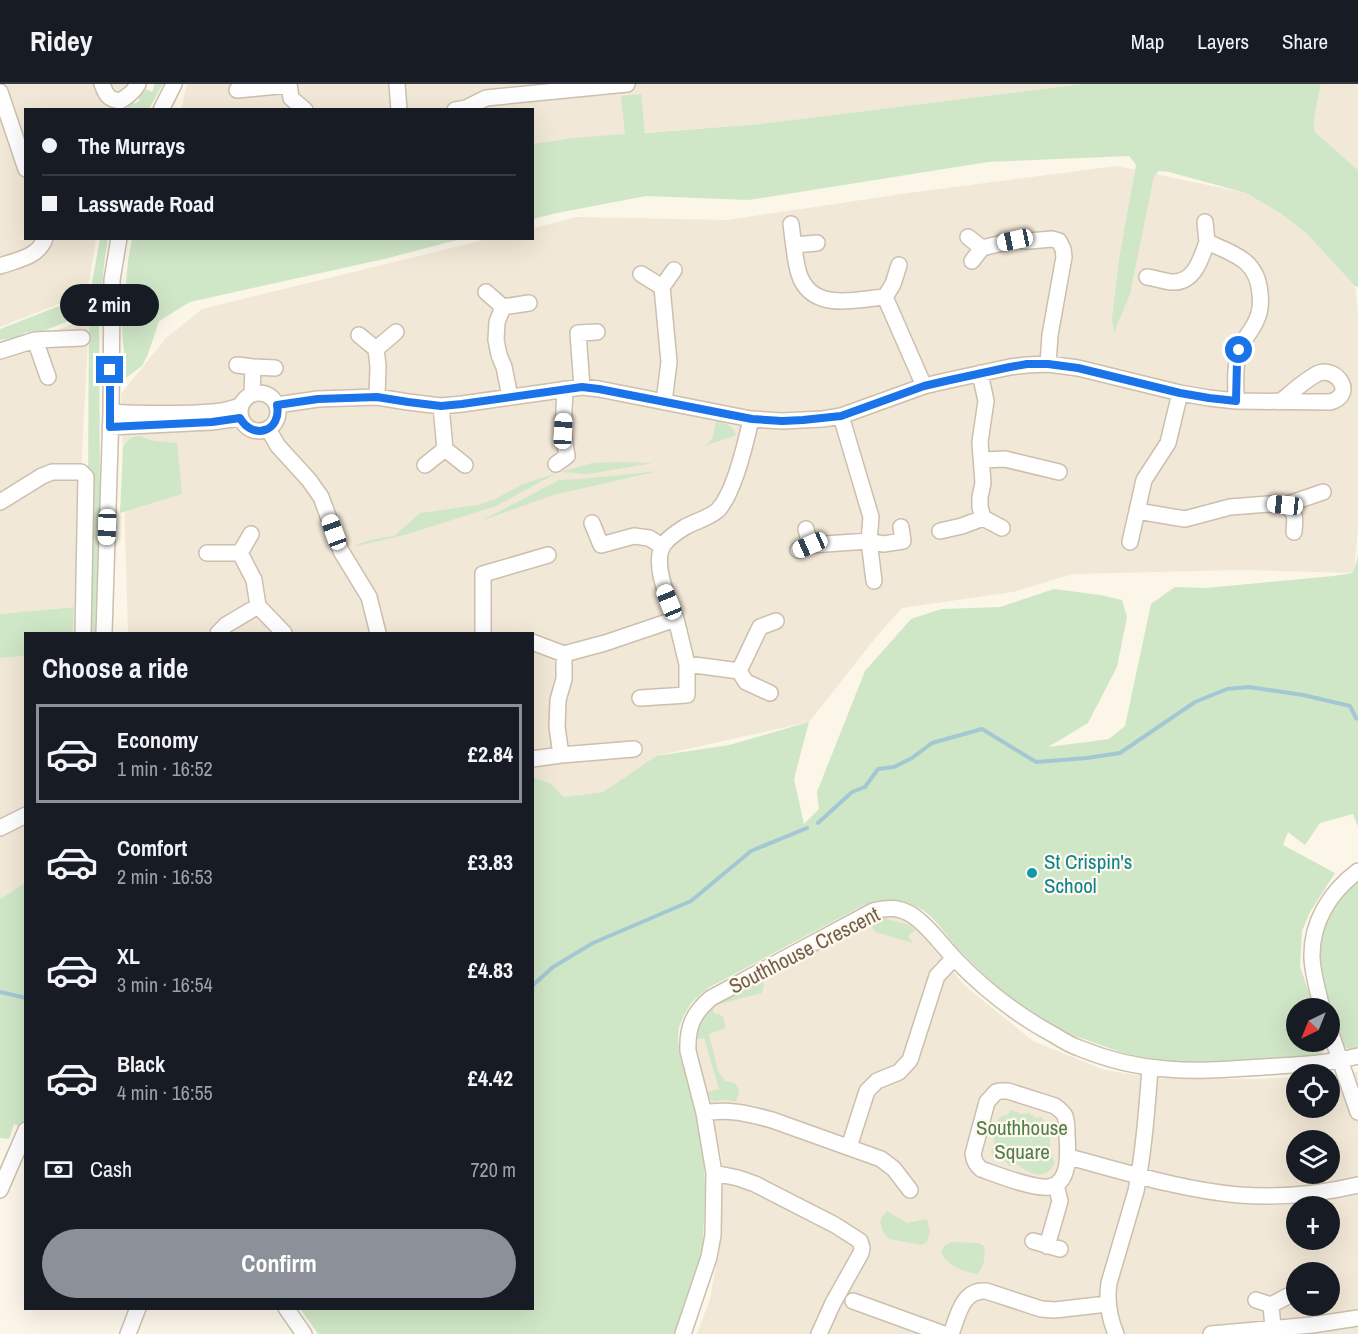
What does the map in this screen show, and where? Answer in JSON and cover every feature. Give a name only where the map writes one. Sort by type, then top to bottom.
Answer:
[{"type":"street","points":[[103,88],[112,100],[120,101],[127,97],[138,84]]},
{"type":"street","points":[[162,108],[174,84]]},
{"type":"street","points":[[397,84],[399,108]]},
{"type":"street","points":[[466,108],[486,98],[627,84]]},
{"type":"street","points":[[237,90],[289,85],[291,98],[303,108]]},
{"type":"street","points":[[103,88],[104,108]]},
{"type":"street","points":[[0,92],[24,163]]},
{"type":"street","points":[[1147,277],[1173,282],[1188,278],[1199,264],[1207,242],[1205,222]]},
{"type":"street","points":[[791,224],[797,266],[804,285],[812,294],[830,301],[885,297]]},
{"type":"street","points":[[968,237],[982,248]]},
{"type":"street","points":[[972,261],[982,248],[1015,240],[1052,239],[1059,242],[1064,258],[1050,335],[1048,364]]},
{"type":"street","points":[[0,266],[32,255],[44,240]]},
{"type":"street","points":[[104,632],[111,289],[119,240]]},
{"type":"street","points":[[1207,242],[1239,257],[1250,266],[1257,276],[1260,287],[1257,321],[1239,350],[1236,401]]},
{"type":"street","points":[[795,245],[817,243]]},
{"type":"street","points":[[885,297],[893,284],[899,265]]},
{"type":"street","points":[[664,402],[669,362],[662,286],[674,270]]},
{"type":"street","points":[[641,274],[662,286]]},
{"type":"street","points":[[486,292],[503,307]]},
{"type":"street","points":[[885,297],[924,386]]},
{"type":"street","points":[[503,307],[529,303]]},
{"type":"street","points":[[503,307],[497,322],[496,340],[510,397]]},
{"type":"street","points":[[376,349],[396,332]]},
{"type":"street","points":[[582,387],[578,333],[597,332]]},
{"type":"street","points":[[358,335],[376,349],[377,397]]},
{"type":"street","points":[[0,351],[35,340],[82,338]]},
{"type":"street","points":[[35,340],[48,377]]},
{"type":"street","points":[[277,405],[318,399],[377,397],[441,406],[582,387],[752,419],[782,421],[823,419],[841,416],[924,386],[1027,364],[1078,368],[1209,398],[1236,401],[1348,402]]},
{"type":"street","points":[[237,365],[275,368]]},
{"type":"street","points":[[252,394],[253,367]]},
{"type":"street","points":[[1280,402],[1311,378],[1323,372],[1336,376],[1344,388],[1338,400],[1330,402]]},
{"type":"street","points":[[980,373],[986,401],[980,442],[982,460],[980,507],[983,518],[1002,528]]},
{"type":"street","points":[[565,389],[563,431],[566,460]]},
{"type":"street","points":[[264,393],[270,396],[277,405],[278,416],[268,429],[255,431],[244,424],[241,412],[247,396],[252,394],[264,393]]},
{"type":"street","points":[[1130,542],[1144,480],[1168,443],[1180,393]]},
{"type":"street","points":[[441,406],[445,449],[465,465]]},
{"type":"street","points":[[110,419],[212,422],[241,412]]},
{"type":"street","points":[[841,416],[871,517],[869,541],[874,581]]},
{"type":"street","points":[[640,698],[687,695],[687,664],[676,619],[662,584],[659,563],[662,546],[675,533],[718,510],[732,486],[752,419]]},
{"type":"street","points":[[268,429],[278,446],[321,497],[342,551],[369,597],[378,632]]},
{"type":"street","points":[[425,465],[445,449]]},
{"type":"street","points":[[982,460],[1005,459],[1059,472]]},
{"type":"street","points":[[0,502],[52,472],[81,472],[86,477],[83,632]]},
{"type":"street","points":[[1137,511],[1185,519],[1230,507],[1285,505],[1323,492]]},
{"type":"street","points":[[1285,505],[1295,515],[1294,532]]},
{"type":"street","points":[[940,531],[983,518]]},
{"type":"street","points":[[592,523],[601,545],[634,536],[649,538],[662,546]]},
{"type":"street","points":[[806,529],[804,548],[869,541],[883,544],[903,541],[901,527]]},
{"type":"street","points":[[240,553],[251,534]]},
{"type":"street","points":[[207,553],[240,553]]},
{"type":"street","points":[[240,553],[254,580],[258,606],[283,632]]},
{"type":"street","points":[[483,632],[483,574],[548,555]]},
{"type":"street","points":[[219,632],[226,625],[258,606]]},
{"type":"street","points":[[534,643],[564,654],[676,619]]},
{"type":"street","points":[[739,671],[760,627],[776,621]]},
{"type":"street","points":[[561,755],[556,727],[558,700],[564,679],[564,654]]},
{"type":"street","points":[[687,664],[739,671],[746,682],[770,693]]},
{"type":"street","points":[[534,759],[634,749]]},
{"type":"street","points":[[0,828],[24,817]]},
{"type":"street","points":[[1320,998],[1312,957],[1317,924],[1331,898],[1358,871]]},
{"type":"street","name":"Southhouse Crescent","points":[[683,1334],[709,1257],[713,1235],[714,1173],[704,1113],[688,1051],[688,1032],[695,1016],[701,1006],[711,998],[873,912],[895,908],[914,916],[983,987],[1020,1016],[1077,1047],[1110,1059],[1170,1070],[1224,1070],[1305,1065],[1358,1056]]},
{"type":"street","points":[[849,1148],[867,1091],[877,1081],[899,1072],[910,1060],[937,976],[954,958]]},
{"type":"street","points":[[1338,1052],[1358,1112]]},
{"type":"street","points":[[1116,1334],[1107,1304],[1108,1283],[1139,1176],[1150,1068]]},
{"type":"street","points":[[1008,1091],[1055,1106],[1065,1115],[1069,1157],[1061,1181],[1056,1185],[1048,1187],[1031,1185],[977,1166],[973,1155],[987,1102],[996,1092],[1008,1091]]},
{"type":"street","points":[[704,1113],[723,1111],[754,1115],[881,1159],[894,1169],[910,1190]]},
{"type":"street","points":[[0,1190],[24,1135]]},
{"type":"street","points":[[1069,1157],[1206,1191],[1240,1195],[1296,1195],[1358,1185]]},
{"type":"street","points":[[714,1173],[755,1184],[835,1225],[860,1241],[861,1253],[833,1303],[819,1334]]},
{"type":"street","points":[[1047,1246],[1060,1201],[1056,1185]]},
{"type":"street","points":[[951,1334],[964,1301],[969,1295],[979,1290],[1041,1309],[1055,1310],[1107,1304]]},
{"type":"street","points":[[1256,1300],[1271,1305],[1286,1297]]},
{"type":"street","points":[[853,1301],[944,1334]]},
{"type":"street","points":[[1271,1305],[1273,1328]]},
{"type":"street","points":[[128,1334],[137,1310]]},
{"type":"street","points":[[287,1310],[304,1334]]},
{"type":"street","points":[[1211,1334],[1312,1325],[1358,1317]]},
{"type":"shaded area","points":[[0,84],[142,84],[118,108],[24,108],[24,240],[96,240],[87,293],[0,327]]},
{"type":"shaded area","points":[[187,84],[1082,84],[760,124],[625,134],[534,145],[534,108],[181,108]]},
{"type":"shaded area","points":[[1321,84],[1358,84],[1358,170],[1315,132],[1314,118]]},
{"type":"shaded area","points":[[1117,166],[1246,193],[1280,213],[1306,233],[1355,286],[1358,312],[1358,529],[1354,573],[1240,570],[1073,574],[1013,592],[902,608],[809,722],[656,756],[603,792],[564,797],[550,783],[534,777],[534,632],[128,632],[121,394],[166,338],[202,309],[484,240],[534,240],[534,228],[577,217],[727,220]]},
{"type":"shaded area","points":[[89,320],[74,607],[0,614],[0,356],[64,327]]},
{"type":"shaded area","points":[[24,656],[24,884],[0,899],[0,658]]},
{"type":"shaded area","points":[[878,915],[904,918],[922,935],[965,986],[1033,1041],[1104,1070],[1156,1078],[1286,1077],[1286,1118],[1340,1118],[1340,1074],[1358,1072],[1358,1334],[697,1334],[710,1299],[721,1236],[722,1159],[691,1045],[701,1011]]},
{"type":"green space","points":[[155,84],[163,84],[150,108],[128,108],[126,102],[130,98],[134,104],[140,100],[136,94],[140,91],[152,92]]},
{"type":"green space","points":[[1082,84],[1321,84],[1314,118],[1315,132],[1358,170],[1358,287],[1306,233],[1280,213],[1246,193],[1159,171],[1154,176],[1130,294],[1114,333],[1112,319],[1119,259],[1136,165],[1129,156],[988,162],[749,200],[646,196],[534,219],[534,144],[625,134],[621,96],[641,94],[645,133],[760,124]]},
{"type":"green space","points":[[100,240],[108,240],[99,313],[86,314],[33,335],[27,332],[17,337],[0,340],[0,329],[90,294]]},
{"type":"green space","points":[[132,240],[457,240],[384,259],[190,302],[159,321],[142,366],[126,378],[122,329]]},
{"type":"green space","points":[[99,319],[100,506],[95,632],[87,632],[89,320]]},
{"type":"green space","points":[[716,421],[731,427],[736,435],[705,446],[712,438]]},
{"type":"green space","points":[[139,436],[154,441],[177,443],[182,494],[120,513],[123,448],[129,439]]},
{"type":"green space","points":[[592,463],[653,463],[588,474],[561,472]]},
{"type":"green space","points":[[659,471],[553,495],[481,521],[559,480]]},
{"type":"green space","points":[[557,473],[496,506],[405,535],[352,547],[370,540],[394,536],[420,513],[477,505],[493,500],[523,484]]},
{"type":"green space","points":[[1358,556],[1358,827],[1353,814],[1320,823],[1305,845],[1288,832],[1283,845],[1335,873],[1310,912],[1302,931],[1300,966],[1311,998],[1286,998],[1286,1052],[1323,1052],[1321,1054],[1252,1062],[1203,1063],[1156,1060],[1117,1051],[1062,1031],[1021,1005],[972,963],[923,910],[897,901],[864,905],[708,988],[691,1003],[684,1015],[679,1027],[678,1040],[680,1056],[697,1113],[704,1159],[705,1189],[703,1246],[675,1334],[318,1334],[301,1310],[534,1310],[534,777],[550,783],[564,797],[603,792],[656,756],[729,745],[809,722],[794,779],[804,824],[819,809],[817,792],[865,671],[911,619],[941,609],[1000,607],[1054,589],[1122,600],[1127,617],[1117,667],[1088,723],[1048,747],[1109,739],[1125,726],[1151,604],[1175,587],[1206,588],[1353,573]]},
{"type":"green space","points":[[74,607],[73,632],[24,632],[24,656],[0,658],[0,614]]},
{"type":"green space","points":[[1358,878],[1358,1047],[1349,1049],[1342,1046],[1340,1040],[1340,998],[1326,998],[1318,974],[1317,949],[1321,925],[1340,896]]},
{"type":"green space","points":[[24,884],[24,1129],[14,1124],[9,1139],[0,1138],[0,899]]},
{"type":"green space","points":[[884,918],[909,925],[915,930],[908,936],[913,943],[875,932],[869,921]]},
{"type":"green space","points":[[758,980],[764,984],[762,993],[712,1006]]},
{"type":"green space","points":[[712,1006],[714,1014],[723,1017],[726,1028],[709,1034],[718,1071],[725,1081],[735,1083],[739,1090],[736,1102],[711,1099],[708,1092],[719,1089],[704,1038],[695,1040],[699,1023]]},
{"type":"green space","name":"Southhouse Square","points":[[1011,1110],[1021,1114],[1029,1113],[1036,1118],[1041,1117],[1050,1128],[1050,1151],[1055,1163],[1047,1173],[1032,1173],[1017,1164],[1009,1166],[1002,1159],[993,1158],[991,1152],[994,1144],[993,1136],[998,1130],[998,1119],[1007,1115]]},
{"type":"green space","points":[[887,1211],[907,1223],[927,1219],[930,1231],[927,1242],[921,1245],[889,1239],[880,1222]]},
{"type":"green space","points":[[951,1242],[979,1243],[984,1246],[984,1261],[977,1274],[956,1268],[944,1258],[941,1253],[944,1246]]},
{"type":"waterway","points":[[818,823],[852,792],[865,787],[878,769],[894,767],[912,758],[932,743],[982,729],[1036,762],[1120,753],[1195,702],[1227,689],[1249,687],[1303,695],[1350,706],[1358,719]]},
{"type":"waterway","points":[[534,984],[553,967],[593,943],[691,901],[751,851],[807,828]]},
{"type":"waterway","points":[[0,992],[24,998]]},
{"type":"place","name":"St Crispin's School","points":[[1032,873]]},
{"type":"route","points":[[110,370],[110,427],[160,426],[240,418],[249,428],[261,431],[272,426],[278,416],[277,405],[300,401],[377,397],[441,406],[582,387],[752,419],[782,421],[823,419],[841,416],[924,386],[1027,364],[1078,368],[1180,393],[1236,401],[1239,350]]}]
